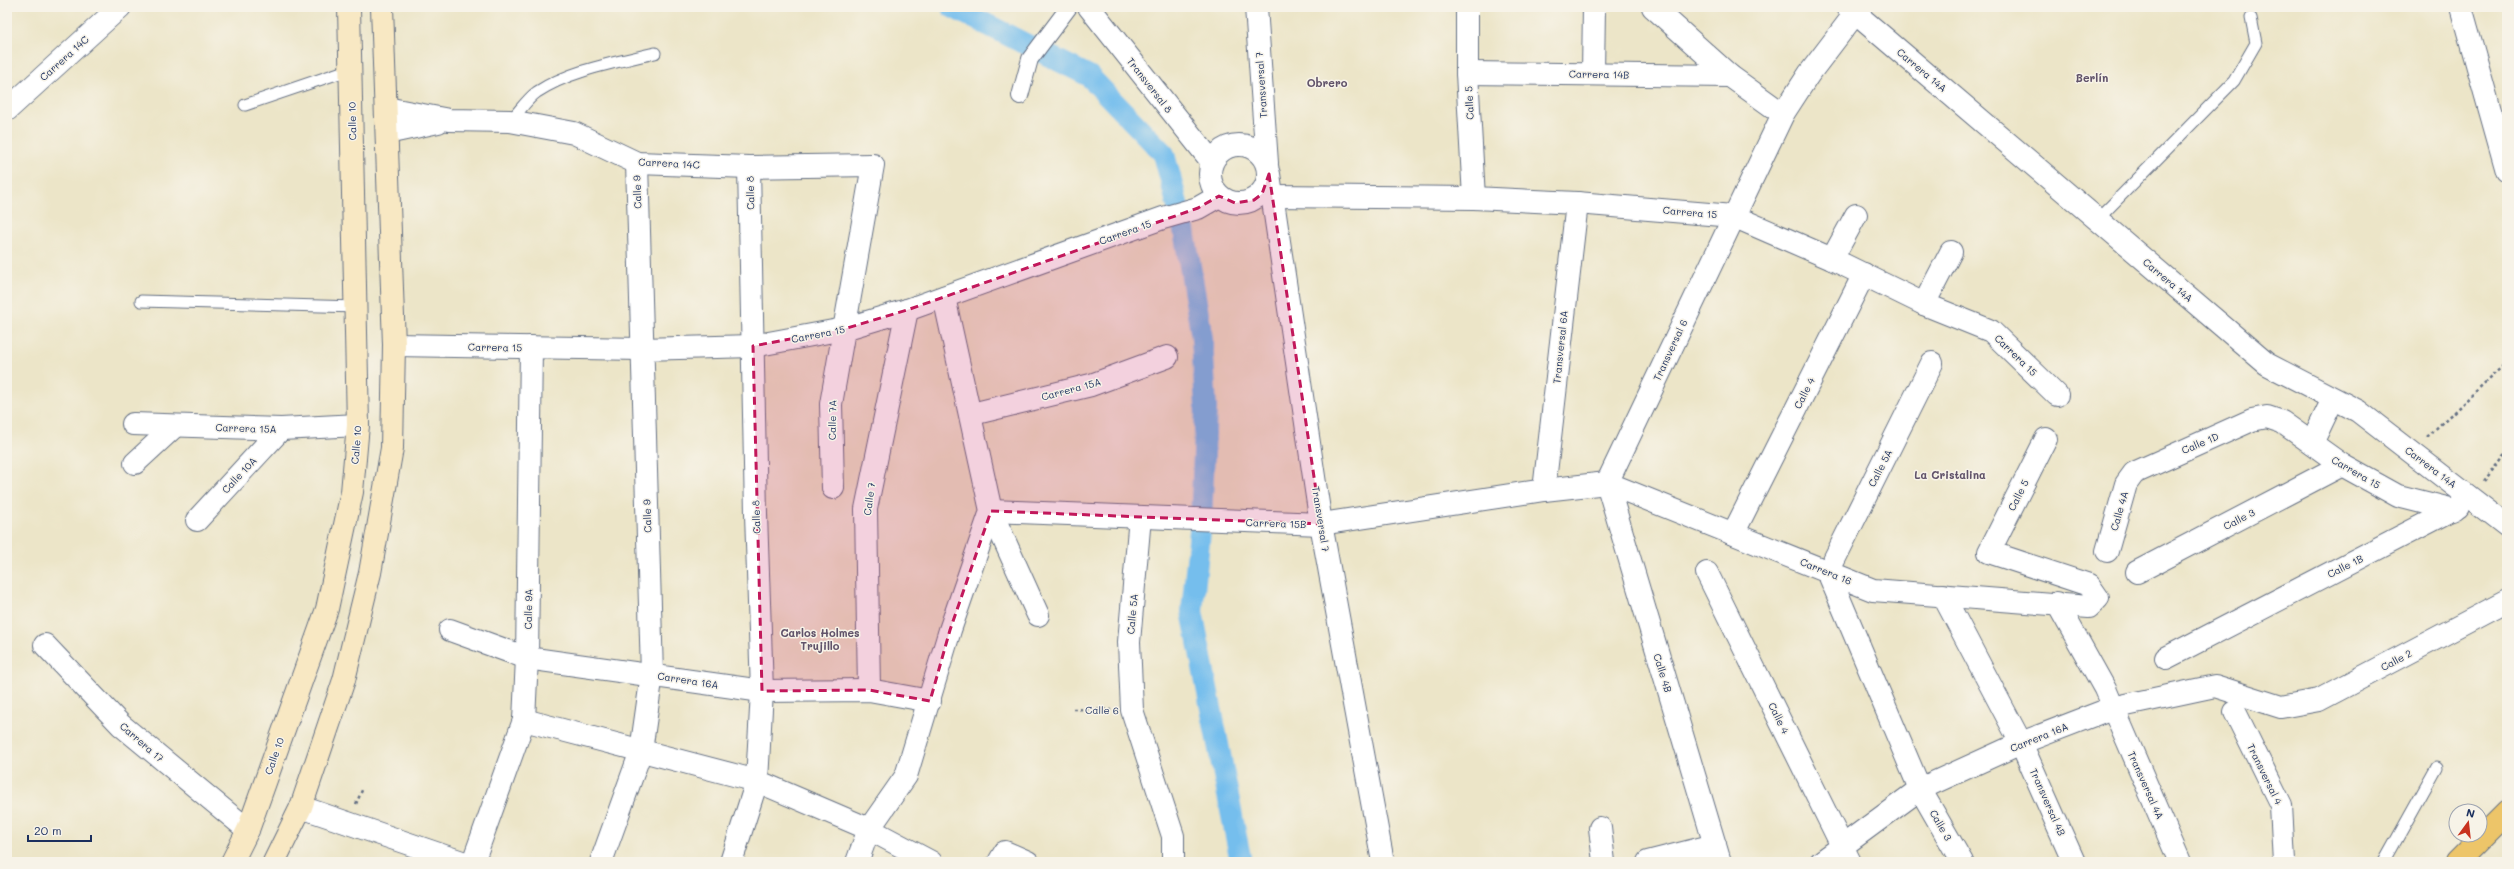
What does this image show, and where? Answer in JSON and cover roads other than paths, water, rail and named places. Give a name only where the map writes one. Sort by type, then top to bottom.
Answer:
[{"type":"highway","points":[[2457,862],[2507,812]]},
{"type":"main road","name":"Calle 10","points":[[232,862],[248,830],[327,609],[352,492],[358,425],[357,306],[349,7]]},
{"type":"main road","points":[[274,862],[301,807],[344,680],[370,573],[392,448],[394,345],[382,7]]},
{"type":"street","name":"Carrera 14C","points":[[7,110],[17,89],[120,7]]},
{"type":"street","points":[[1020,96],[1030,59],[1044,38],[1069,7]]},
{"type":"street","name":"Transversal 8","points":[[1089,7],[1212,162]]},
{"type":"street","name":"Transversal 7","points":[[1256,7],[1268,169],[1321,524],[1383,862]]},
{"type":"street","name":"Calle 5","points":[[1467,7],[1467,73],[1474,198]]},
{"type":"street","points":[[1593,73],[1594,7]]},
{"type":"street","points":[[1654,7],[1730,76],[1783,114]]},
{"type":"street","points":[[2461,7],[2507,171]]},
{"type":"street","name":"Transversal 6","points":[[1606,484],[1783,114],[1855,9]]},
{"type":"street","name":"Carrera 14A","points":[[1855,9],[2097,220],[2267,364],[2358,411],[2507,526]]},
{"type":"street","name":"Carrera 14B","points":[[1467,73],[1593,73],[1730,76]]},
{"type":"street","name":"Carrera 14C","points":[[386,108],[449,120],[510,121],[574,133],[636,163],[749,167],[873,165],[844,329]]},
{"type":"street","name":"Carrera 14C","points":[[387,133],[449,120]]},
{"type":"street","points":[[1240,144],[1256,150],[1268,169],[1262,194],[1254,200],[1235,203],[1220,196],[1210,180],[1212,162],[1219,153],[1228,146],[1240,144]]},
{"type":"street","name":"Calle 9","points":[[602,862],[641,751],[652,674],[636,163]]},
{"type":"street","name":"Calle 8","points":[[731,862],[758,781],[762,691],[749,167]]},
{"type":"street","name":"Carrera 15","points":[[394,345],[642,349],[753,346],[844,329],[907,310],[1163,218],[1198,208],[1220,196]]},
{"type":"street","name":"Carrera 15","points":[[1273,196],[1474,198],[1577,203],[1733,216],[1832,259],[1924,304],[1991,331],[2057,395]]},
{"type":"street","name":"Transversal 6A","points":[[1544,490],[1577,203]]},
{"type":"street","points":[[1832,259],[1856,215]]},
{"type":"street","points":[[1924,304],[1951,252]]},
{"type":"street","name":"Calle 4","points":[[1733,534],[1864,274]]},
{"type":"street","points":[[944,297],[972,414],[991,511],[1038,615]]},
{"type":"street","name":"Calle 7","points":[[869,690],[866,509],[907,310]]},
{"type":"street","name":"Calle 7A","points":[[833,488],[830,404],[844,329]]},
{"type":"street","name":"Calle 9A","points":[[473,862],[524,720],[527,658],[531,347]]},
{"type":"street","name":"Carrera 15A","points":[[972,414],[1091,385],[1167,357]]},
{"type":"street","name":"Calle 5A","points":[[1828,572],[1932,363]]},
{"type":"street","points":[[2312,443],[2333,399]]},
{"type":"street","name":"Carrera 15","points":[[2267,417],[2282,422],[2342,465],[2398,496],[2454,510]]},
{"type":"street","name":"Calle 1D","points":[[2134,473],[2252,420],[2267,417]]},
{"type":"street","name":"Carrera 15A","points":[[133,424],[281,430],[358,425]]},
{"type":"street","points":[[135,462],[175,426]]},
{"type":"street","name":"Calle 10A","points":[[197,520],[281,430]]},
{"type":"street","name":"Calle 5","points":[[1989,552],[2046,439]]},
{"type":"street","name":"Calle 3","points":[[2137,572],[2342,465]]},
{"type":"street","name":"Calle 4A","points":[[2107,551],[2126,484],[2134,473]]},
{"type":"street","name":"Carrera 15B","points":[[991,511],[1321,524],[1544,490],[1606,484]]},
{"type":"street","name":"Carrera 16","points":[[1606,484],[1873,590],[2057,603],[2089,607],[2098,598],[2089,585],[1989,552]]},
{"type":"street","name":"Calle 4B","points":[[1606,484],[1717,853]]},
{"type":"street","name":"Calle 1B","points":[[2166,658],[2454,510],[2471,497]]},
{"type":"street","points":[[857,862],[869,829],[906,776],[930,701],[950,630],[991,511]]},
{"type":"street","name":"Calle 5A","points":[[1140,517],[1129,642],[1132,710],[1173,836],[1173,862]]},
{"type":"street","points":[[1828,572],[1920,789]]},
{"type":"street","name":"Calle 4","points":[[1707,573],[1846,854]]},
{"type":"street","points":[[1943,595],[2021,743]]},
{"type":"street","name":"Calle 2","points":[[2281,707],[2319,700],[2507,601]]},
{"type":"street","points":[[2057,603],[2105,688],[2112,708]]},
{"type":"street","name":"Carrera 16A","points":[[450,630],[527,658],[652,674],[762,691],[869,690],[930,701]]},
{"type":"street","name":"Carrera 17","points":[[45,645],[121,725],[248,830]]},
{"type":"street","name":"Carrera 16A","points":[[1821,862],[1846,854],[1920,789],[2021,743],[2112,708],[2215,686],[2281,707]]},
{"type":"street","name":"Transversal 4A","points":[[2112,708],[2180,862]]},
{"type":"street","name":"Transversal 4","points":[[2235,712],[2281,805],[2284,862]]},
{"type":"street","points":[[524,720],[758,781],[869,829],[930,862]]},
{"type":"street","name":"Transversal 4B","points":[[2021,743],[2074,862]]},
{"type":"street","name":"Calle 3","points":[[1920,789],[1962,862]]},
{"type":"street","points":[[301,807],[462,862]]},
{"type":"street","points":[[1600,828],[1604,862]]},
{"type":"street","points":[[1648,862],[1717,853]]},
{"type":"street","points":[[1002,857],[1028,862]]},
{"type":"lane","points":[[2097,220],[2234,81],[2256,43],[2251,18]]},
{"type":"lane","points":[[510,121],[536,92],[550,85],[601,65],[655,53]]},
{"type":"lane","points":[[245,105],[351,69]]},
{"type":"lane","points":[[141,301],[357,306]]},
{"type":"lane","points":[[2384,862],[2437,768]]},
{"type":"waterway","points":[[952,7],[1089,76],[1164,154],[1184,230],[1202,338],[1206,408],[1201,521],[1192,611],[1241,862]]},
{"type":"district","name":"Berlín","points":[[2092,77]]},
{"type":"district","name":"Obrero","points":[[1327,82]]},
{"type":"district","name":"La Cristalina","points":[[1950,474]]},
{"type":"district","name":"Carlos Holmes Trujillo","points":[[820,638]]}]
